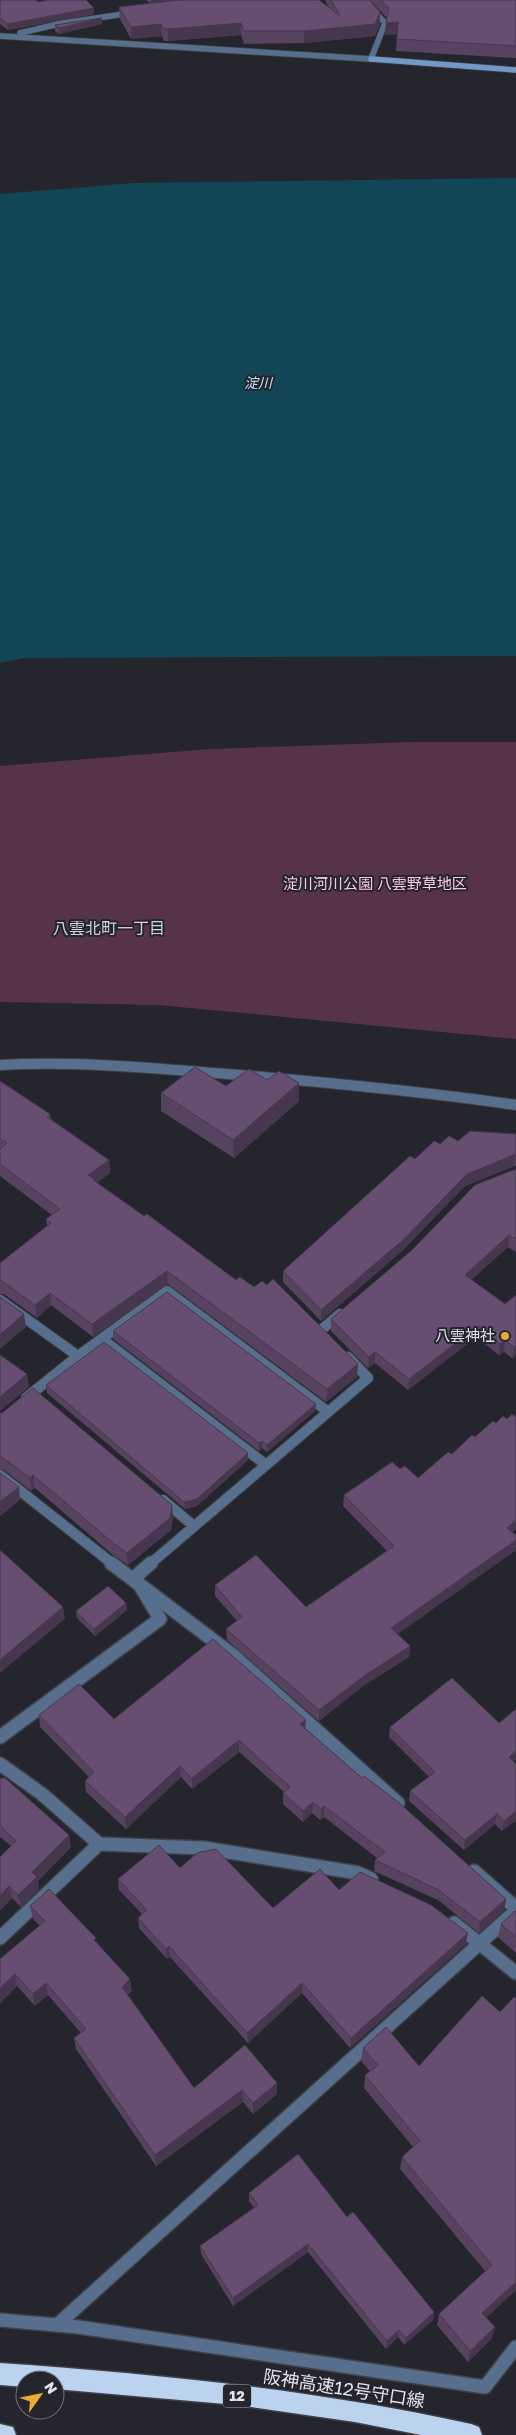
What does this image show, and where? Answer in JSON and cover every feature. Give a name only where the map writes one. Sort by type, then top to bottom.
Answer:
[{"type":"highway","name":"阪神高速12号守口線","points":[[0,2374],[121,2382],[268,2399],[419,2422],[471,2435]]},
{"type":"highway","points":[[0,2435],[5,2435]]},
{"type":"street","points":[[364,0],[385,23],[371,59]]},
{"type":"street","points":[[9,36],[63,23],[137,12]]},
{"type":"street","points":[[0,36],[516,70]]},
{"type":"street","points":[[0,1065],[136,1066],[322,1080],[516,1105]]},
{"type":"street","points":[[20,1403],[37,1394],[78,1356],[167,1291],[327,1411]]},
{"type":"street","points":[[0,1300],[78,1356]]},
{"type":"street","points":[[322,1330],[350,1305]]},
{"type":"street","points":[[102,1339],[265,1464]]},
{"type":"street","points":[[0,1737],[160,1619],[135,1577],[327,1411],[368,1378],[342,1350]]},
{"type":"street","points":[[0,1475],[141,1588],[234,1656],[405,1809]]},
{"type":"street","points":[[156,1494],[194,1526]]},
{"type":"street","points":[[0,1764],[42,1794],[99,1844],[204,1848],[358,1873],[383,1885]]},
{"type":"street","points":[[0,1938],[99,1844]]},
{"type":"street","points":[[57,2325],[516,1909],[464,1862]]},
{"type":"street","points":[[442,1914],[516,1973]]},
{"type":"street","points":[[0,2320],[57,2325],[485,2387],[516,2347]]},
{"type":"green space","name":"淀川河川公園 八雲野草地区","points":[[411,742],[516,742],[516,1039],[158,1005],[0,1002],[0,766],[210,749]]},
{"type":"water","name":"淀川","points":[[516,178],[516,656],[24,658],[0,663],[0,194],[133,183]]},
{"type":"building","points":[[0,0],[36,0],[38,2],[48,0],[86,0],[94,8],[7,24],[0,18]]},
{"type":"building","points":[[180,0],[319,0],[340,16],[331,0],[369,0],[380,12],[375,24],[304,31],[244,31],[241,23],[168,29],[164,29],[161,24],[131,27],[119,7]]},
{"type":"building","points":[[381,0],[516,0],[516,46],[397,39],[398,22],[386,23],[389,8]]},
{"type":"building","points":[[102,18],[59,28],[55,25]]},
{"type":"building","points":[[195,1067],[226,1086],[249,1069],[267,1080],[279,1071],[299,1083],[233,1140],[161,1093]]},
{"type":"building","points":[[0,1081],[50,1114],[47,1117],[109,1160],[88,1175],[93,1180],[144,1216],[147,1214],[236,1280],[240,1277],[254,1287],[262,1281],[267,1285],[273,1279],[358,1364],[327,1389],[167,1271],[92,1324],[50,1293],[35,1305],[0,1281],[0,1263],[51,1223],[46,1219],[60,1209],[0,1164],[0,1149],[7,1143],[0,1139]]},
{"type":"building","points":[[470,1131],[516,1134],[516,1154],[467,1174],[403,1240],[321,1310],[283,1271],[410,1156],[415,1159],[434,1141],[440,1144],[449,1136],[458,1141]]},
{"type":"building","points":[[516,1169],[516,1240],[509,1235],[465,1275],[505,1304],[516,1295],[516,1345],[514,1347],[505,1340],[500,1344],[478,1326],[409,1379],[375,1352],[369,1357],[331,1319],[412,1250],[475,1185]]},
{"type":"building","points":[[167,1292],[316,1404],[267,1445],[262,1441],[259,1443],[113,1331]]},
{"type":"building","points":[[0,1297],[24,1314],[0,1335]]},
{"type":"building","points":[[104,1342],[248,1453],[197,1499],[184,1502],[46,1385]]},
{"type":"building","points":[[0,1355],[27,1374],[0,1397]]},
{"type":"building","points":[[33,1388],[172,1505],[170,1518],[127,1553],[33,1475],[30,1478],[0,1457],[0,1413]]},
{"type":"building","points":[[512,1414],[516,1417],[516,1520],[507,1528],[516,1535],[516,1540],[391,1628],[410,1646],[364,1676],[319,1710],[226,1629],[242,1617],[215,1585],[256,1555],[306,1607],[394,1546],[344,1495],[392,1462],[400,1469],[405,1466],[418,1478],[448,1452],[452,1454],[472,1435],[475,1437],[493,1421],[496,1423],[503,1416],[507,1419]]},
{"type":"building","points":[[0,1473],[19,1487],[0,1502]]},
{"type":"building","points":[[0,1550],[63,1607],[0,1660]]},
{"type":"building","points":[[108,1586],[126,1603],[94,1629],[76,1611]]},
{"type":"building","points":[[213,1639],[306,1720],[300,1724],[362,1778],[364,1776],[397,1801],[506,1899],[480,1922],[439,1890],[375,1860],[385,1852],[324,1806],[321,1809],[313,1802],[303,1811],[283,1793],[290,1787],[239,1740],[192,1778],[180,1766],[125,1817],[85,1781],[94,1772],[39,1715],[79,1684],[114,1719]]},
{"type":"building","points":[[452,1678],[499,1723],[516,1709],[516,1751],[509,1757],[516,1764],[516,1811],[504,1821],[497,1814],[465,1840],[410,1791],[435,1772],[390,1727]]},
{"type":"building","points":[[0,1778],[5,1778],[69,1835],[32,1872],[37,1877],[18,1895],[9,1886],[0,1896],[0,1857],[16,1841],[0,1826]]},
{"type":"building","points":[[159,1845],[180,1868],[197,1853],[216,1849],[273,1908],[320,1869],[339,1890],[360,1872],[431,1905],[468,1933],[351,2038],[302,1983],[247,2033],[169,1946],[166,1949],[138,1918],[147,1910],[118,1879]]},
{"type":"building","points":[[49,1889],[96,1938],[94,1940],[130,1979],[122,1987],[194,2088],[245,2045],[277,2083],[253,2103],[242,2090],[155,2155],[74,2038],[86,2029],[46,1983],[33,1994],[15,1974],[0,1988],[0,1959],[45,1921],[30,1906]]},
{"type":"building","points":[[516,1910],[516,1937],[501,1924]]},
{"type":"building","points":[[482,1996],[500,2012],[514,1997],[516,1998],[516,2282],[482,2313],[495,2327],[470,2351],[439,2314],[492,2265],[402,2157],[420,2141],[365,2075],[378,2065],[363,2048],[386,2027],[419,2066]]},
{"type":"building","points":[[298,2154],[347,2217],[353,2212],[434,2312],[406,2338],[399,2330],[387,2341],[308,2244],[233,2298],[200,2246],[258,2205],[249,2193]]},
{"type":"place","name":"八雲神社","points":[[505,1336]]},
{"type":"district","name":"八雲北町一丁目","points":[[109,928]]}]
